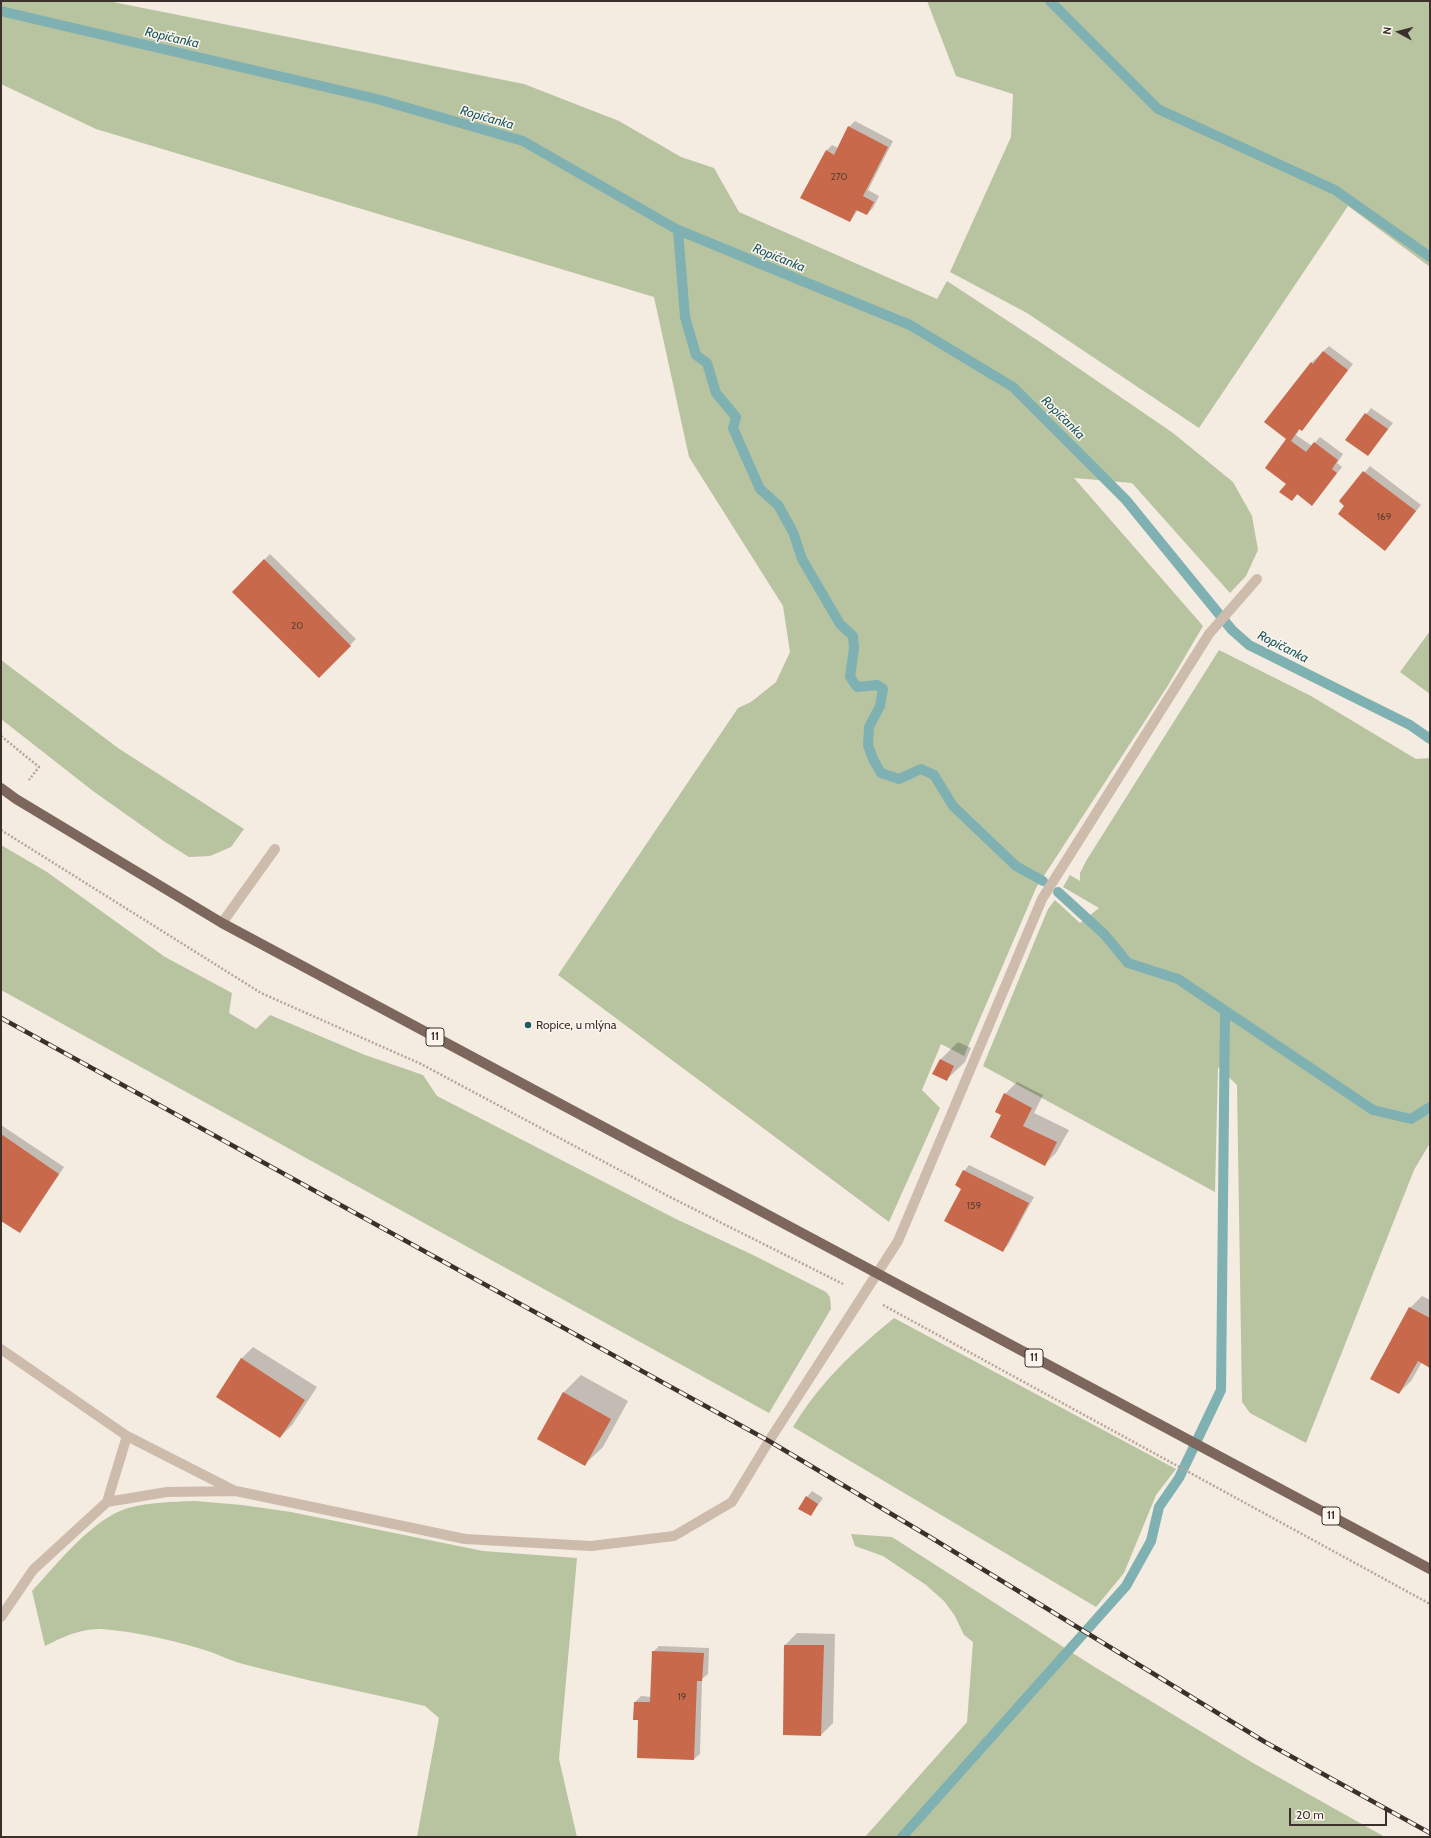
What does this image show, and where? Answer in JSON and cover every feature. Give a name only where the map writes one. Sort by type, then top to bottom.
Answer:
[{"type":"main road","name":"11","points":[[1,788],[16,799],[222,923],[1430,1569]]},
{"type":"street","points":[[107,1502],[167,1492],[236,1491],[465,1539],[591,1546],[674,1536],[732,1502],[769,1441],[898,1241],[1042,899],[1209,634],[1257,579]]},
{"type":"street","points":[[222,923],[275,849]]},
{"type":"street","points":[[1,1349],[127,1436],[236,1491]]},
{"type":"street","points":[[1,1617],[34,1570],[107,1502],[127,1436]]},
{"type":"path","points":[[1,736],[39,767],[16,799]]},
{"type":"path","points":[[1,830],[261,993],[421,1064],[668,1196],[863,1294],[1176,1467],[1430,1604]]},
{"type":"green space","points":[[1,1],[108,1],[524,84],[619,121],[681,157],[714,168],[739,212],[937,299],[947,281],[1046,346],[1173,433],[1233,482],[1252,516],[1258,550],[1246,576],[1230,593],[1132,483],[1074,478],[1203,626],[1167,687],[1036,888],[964,1056],[941,1044],[922,1090],[940,1108],[889,1222],[558,975],[738,708],[751,702],[776,682],[790,652],[783,606],[689,457],[654,297],[96,129],[1,84]]},
{"type":"green space","points":[[927,1],[1430,1],[1430,267],[1348,206],[1199,428],[1027,313],[950,272],[1011,137],[1013,94],[956,76]]},
{"type":"green space","points":[[1430,631],[1430,694],[1400,672]]},
{"type":"green space","points":[[1219,650],[1311,696],[1416,759],[1430,758],[1430,1143],[1414,1170],[1306,1443],[1250,1413],[1242,1402],[1237,1085],[1218,1067],[1215,1192],[983,1066],[1048,909],[1055,900],[1080,923],[1099,908],[1063,887],[1070,875],[1080,881],[1080,873],[1086,861]]},
{"type":"green space","points":[[1,660],[118,748],[244,829],[231,847],[210,856],[189,857],[165,842],[93,791],[1,719]]},
{"type":"green space","points":[[1,845],[47,872],[165,957],[232,993],[229,1013],[256,1029],[270,1015],[365,1055],[423,1075],[437,1096],[674,1218],[753,1255],[826,1292],[830,1297],[831,1309],[769,1413],[1,990]]},
{"type":"green space","points":[[894,1318],[1176,1469],[1156,1495],[1124,1573],[1096,1607],[793,1427],[826,1381],[851,1355]]},
{"type":"green space","points":[[195,1501],[242,1505],[291,1512],[483,1551],[577,1558],[559,1759],[577,1837],[417,1837],[439,1718],[425,1706],[266,1670],[239,1663],[185,1644],[129,1632],[102,1629],[87,1630],[65,1636],[45,1646],[32,1591],[88,1532],[101,1522],[128,1508],[153,1503]]},
{"type":"green space","points":[[851,1534],[892,1537],[1093,1666],[1253,1763],[1385,1837],[865,1837],[967,1722],[973,1642],[964,1635],[955,1616],[944,1601],[926,1585],[883,1556],[855,1546]]},
{"type":"building","points":[[848,126],[888,147],[863,196],[874,202],[867,215],[856,210],[850,222],[800,198],[826,150],[834,155]]},
{"type":"building","points":[[1323,351],[1348,370],[1302,431],[1299,429],[1291,441],[1306,452],[1314,442],[1338,460],[1332,469],[1337,473],[1312,506],[1297,494],[1292,501],[1279,492],[1286,484],[1265,468],[1286,439],[1264,422],[1311,362],[1313,364]]},
{"type":"building","points":[[1365,413],[1388,429],[1368,456],[1345,440]]},
{"type":"building","points":[[1363,471],[1416,511],[1385,551],[1338,514],[1344,506],[1339,501]]},
{"type":"building","points":[[264,559],[351,646],[319,678],[232,592]]},
{"type":"building","points":[[940,1059],[954,1066],[947,1081],[932,1074]]},
{"type":"building","points":[[1004,1093],[1032,1108],[1023,1126],[1057,1142],[1045,1166],[990,1137],[1001,1115],[995,1112]]},
{"type":"building","points":[[1,1134],[59,1174],[20,1233],[1,1221]]},
{"type":"building","points":[[963,1170],[1029,1203],[1003,1252],[944,1221],[961,1189],[955,1185]]},
{"type":"building","points":[[1409,1307],[1430,1318],[1430,1368],[1418,1361],[1399,1394],[1370,1379]]},
{"type":"building","points":[[241,1358],[305,1400],[280,1438],[216,1397]]},
{"type":"building","points":[[563,1392],[611,1419],[585,1466],[537,1439]]},
{"type":"building","points":[[806,1496],[818,1504],[811,1516],[798,1509]]},
{"type":"building","points":[[784,1645],[824,1645],[821,1736],[783,1735]]},
{"type":"building","points":[[652,1651],[704,1653],[702,1681],[697,1681],[694,1760],[637,1758],[638,1720],[633,1720],[634,1702],[650,1702]]},
{"type":"waterway","points":[[1050,1],[1158,109],[1335,190],[1430,257]]},
{"type":"waterway","name":"Ropičanka","points":[[1,11],[377,99],[523,141],[678,230],[910,325],[1013,387],[1126,500],[1232,630],[1249,645],[1410,725],[1430,739]]},
{"type":"waterway","points":[[678,230],[685,317],[696,355],[707,363],[716,393],[736,417],[733,428],[760,489],[778,505],[793,532],[802,559],[840,624],[853,636],[854,648],[850,677],[857,687],[877,685],[883,689],[880,706],[869,727],[868,745],[873,759],[881,773],[899,779],[921,769],[934,775],[953,806],[1016,866],[1043,881]]},
{"type":"waterway","points":[[1058,892],[1104,934],[1128,963],[1178,979],[1373,1110],[1411,1119],[1430,1107]]},
{"type":"waterway","points":[[902,1837],[1126,1586],[1151,1541],[1159,1507],[1179,1478],[1221,1390],[1225,1012]]},
{"type":"railway","points":[[1,1018],[769,1441],[930,1537],[1265,1742],[1430,1833]]},
{"type":"place","name":"Ropice, u mlýna","points":[[528,1025]]}]
